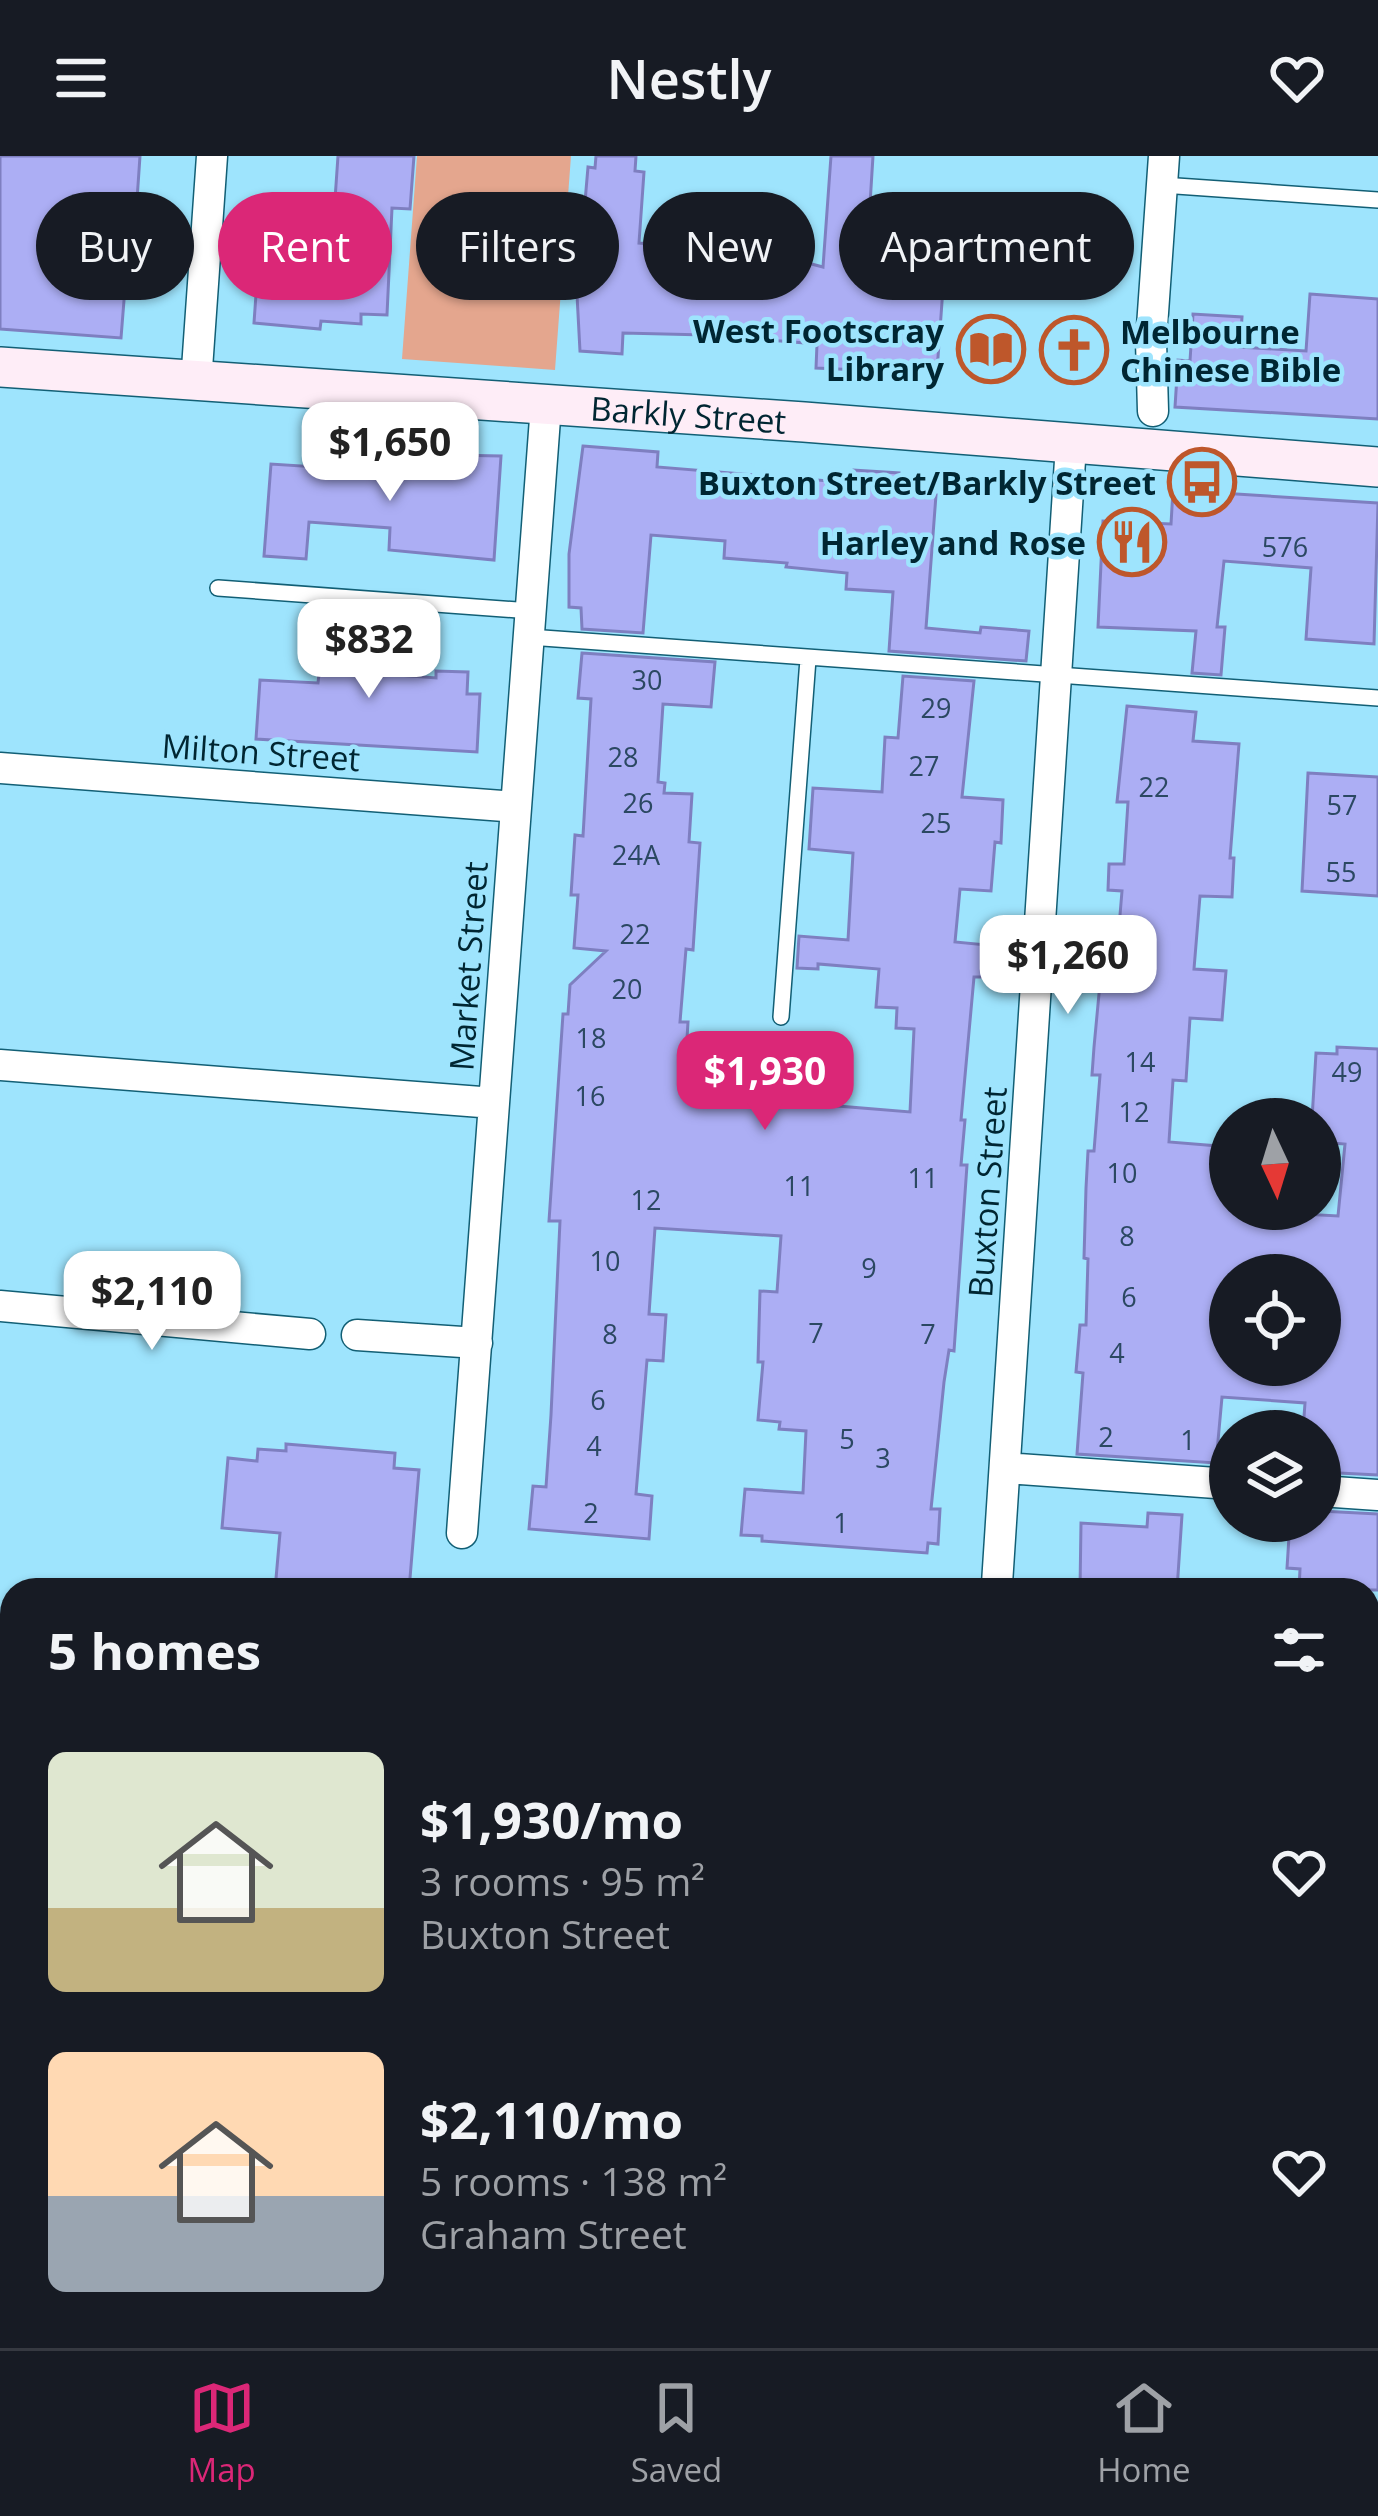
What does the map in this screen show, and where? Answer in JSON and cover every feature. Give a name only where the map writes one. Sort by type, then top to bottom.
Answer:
[{"type":"street","points":[[196,382],[212,156]]},
{"type":"street","points":[[1153,411],[1151,341],[1163,170]]},
{"type":"street","name":"Barkly Street","points":[[0,367],[1378,467]]},
{"type":"street","name":"Market Street","points":[[462,1533],[546,405]]},
{"type":"street","name":"Buxton Street","points":[[997,1578],[1071,446]]},
{"type":"street","name":"Milton Street","points":[[0,768],[516,807]]},
{"type":"street","points":[[0,1066],[494,1103]]},
{"type":"street","points":[[0,1306],[310,1334]]},
{"type":"street","points":[[358,1334],[478,1343]]},
{"type":"street","points":[[1005,1468],[1209,1483]]},
{"type":"street","points":[[1341,1492],[1378,1495]]},
{"type":"lane","points":[[1163,170],[1378,200]]},
{"type":"lane","points":[[218,588],[808,658],[1378,698]]},
{"type":"lane","points":[[781,1017],[808,658]]},
{"type":"shaded area","points":[[417,156],[571,156],[568,192],[416,192],[416,300],[560,300],[555,370],[402,359]]},
{"type":"building","points":[[0,156],[140,156],[138,192],[36,192],[36,300],[124,300],[121,338],[0,329]]},
{"type":"building","points":[[338,156],[414,156],[410,209],[392,208],[392,192],[336,192]]},
{"type":"building","points":[[596,156],[636,156],[635,171],[644,172],[639,243],[643,243],[643,300],[815,300],[815,265],[823,267],[831,156],[873,156],[871,192],[839,192],[839,300],[942,300],[937,371],[859,365],[859,370],[816,368],[817,344],[706,335],[623,333],[622,354],[580,351],[577,300],[619,300],[619,192],[586,192],[588,167],[595,168]]},
{"type":"building","points":[[1310,294],[1378,299],[1378,419],[1175,407],[1178,360],[1190,361],[1193,314],[1242,317],[1240,347],[1306,351]]},
{"type":"building","points":[[256,300],[388,300],[387,315],[361,314],[361,324],[321,321],[320,329],[254,323]]},
{"type":"building","points":[[583,446],[658,452],[657,467],[853,483],[854,470],[899,473],[898,493],[936,495],[926,628],[1029,631],[1026,661],[889,651],[893,592],[846,589],[847,573],[724,558],[725,541],[651,535],[643,633],[582,629],[581,608],[569,607],[569,554]]},
{"type":"building","points":[[448,455],[501,456],[494,560],[389,550],[390,528],[309,522],[306,559],[264,556],[271,464],[332,468],[333,462],[357,464],[358,456],[448,461]]},
{"type":"building","points":[[1173,490],[1378,503],[1374,644],[1306,639],[1311,568],[1224,561],[1217,627],[1225,627],[1221,675],[1192,673],[1196,631],[1098,627],[1103,521],[1171,524]]},
{"type":"building","points":[[336,609],[375,612],[372,673],[436,678],[436,671],[468,672],[467,694],[480,694],[477,752],[256,739],[260,680],[318,683],[319,674],[328,675]]},
{"type":"building","points":[[582,653],[715,662],[711,707],[663,704],[658,782],[665,783],[664,793],[692,794],[689,842],[700,843],[693,950],[686,949],[680,1022],[688,1022],[684,1088],[764,1095],[765,1079],[797,1081],[796,1095],[826,1096],[826,1105],[910,1112],[914,1029],[896,1028],[897,1008],[876,1007],[879,969],[818,964],[818,969],[797,968],[799,936],[848,940],[853,853],[809,849],[813,788],[882,792],[885,737],[898,738],[903,676],[974,681],[962,797],[1003,800],[1001,843],[995,842],[991,891],[960,889],[955,942],[987,945],[984,977],[974,977],[961,1120],[965,1120],[961,1165],[967,1165],[954,1351],[949,1350],[944,1382],[931,1509],[940,1509],[938,1544],[928,1543],[927,1553],[762,1541],[762,1536],[741,1535],[745,1489],[803,1493],[806,1431],[779,1429],[780,1422],[758,1420],[763,1362],[758,1362],[760,1291],[777,1292],[781,1236],[655,1228],[649,1314],[666,1315],[663,1361],[647,1360],[636,1494],[652,1496],[649,1539],[529,1529],[533,1486],[546,1487],[551,1415],[560,1221],[549,1221],[563,1014],[568,1014],[570,985],[606,951],[574,948],[575,835],[583,836],[591,699],[578,698]]},
{"type":"building","points":[[1127,706],[1196,712],[1193,741],[1239,744],[1230,858],[1234,858],[1232,897],[1200,896],[1194,969],[1226,971],[1222,1020],[1190,1018],[1186,1081],[1173,1080],[1169,1142],[1209,1145],[1209,1230],[1341,1230],[1345,1144],[1341,1144],[1341,1098],[1313,1098],[1316,1053],[1337,1054],[1337,1047],[1378,1049],[1378,1475],[1341,1473],[1341,1410],[1304,1410],[1305,1403],[1222,1397],[1221,1410],[1209,1410],[1209,1463],[1077,1454],[1083,1373],[1076,1372],[1080,1325],[1086,1325],[1088,1151],[1094,1151],[1100,1075],[1092,1075],[1094,1047],[1102,962],[1116,963],[1122,891],[1108,890],[1109,864],[1124,864],[1128,802],[1117,802]]},
{"type":"building","points":[[1308,773],[1378,777],[1378,896],[1302,891]]},
{"type":"building","points":[[286,1444],[395,1453],[394,1468],[419,1470],[410,1578],[276,1578],[280,1533],[222,1528],[228,1458],[257,1461],[258,1449],[286,1451]]},
{"type":"building","points":[[1341,1512],[1378,1514],[1378,1578],[1300,1578],[1300,1569],[1287,1568],[1289,1542],[1341,1542]]},
{"type":"building","points":[[1148,1513],[1182,1515],[1178,1578],[1080,1578],[1081,1523],[1147,1527]]},
{"type":"place","name":"West Footscray Library","points":[[991,349]]},
{"type":"place","name":"Melbourne Chinese Bible","points":[[1074,350]]},
{"type":"place","name":"Buxton Street/Barkly Street","points":[[1202,482]]},
{"type":"place","name":"Harley and Rose","points":[[1132,542]]}]
